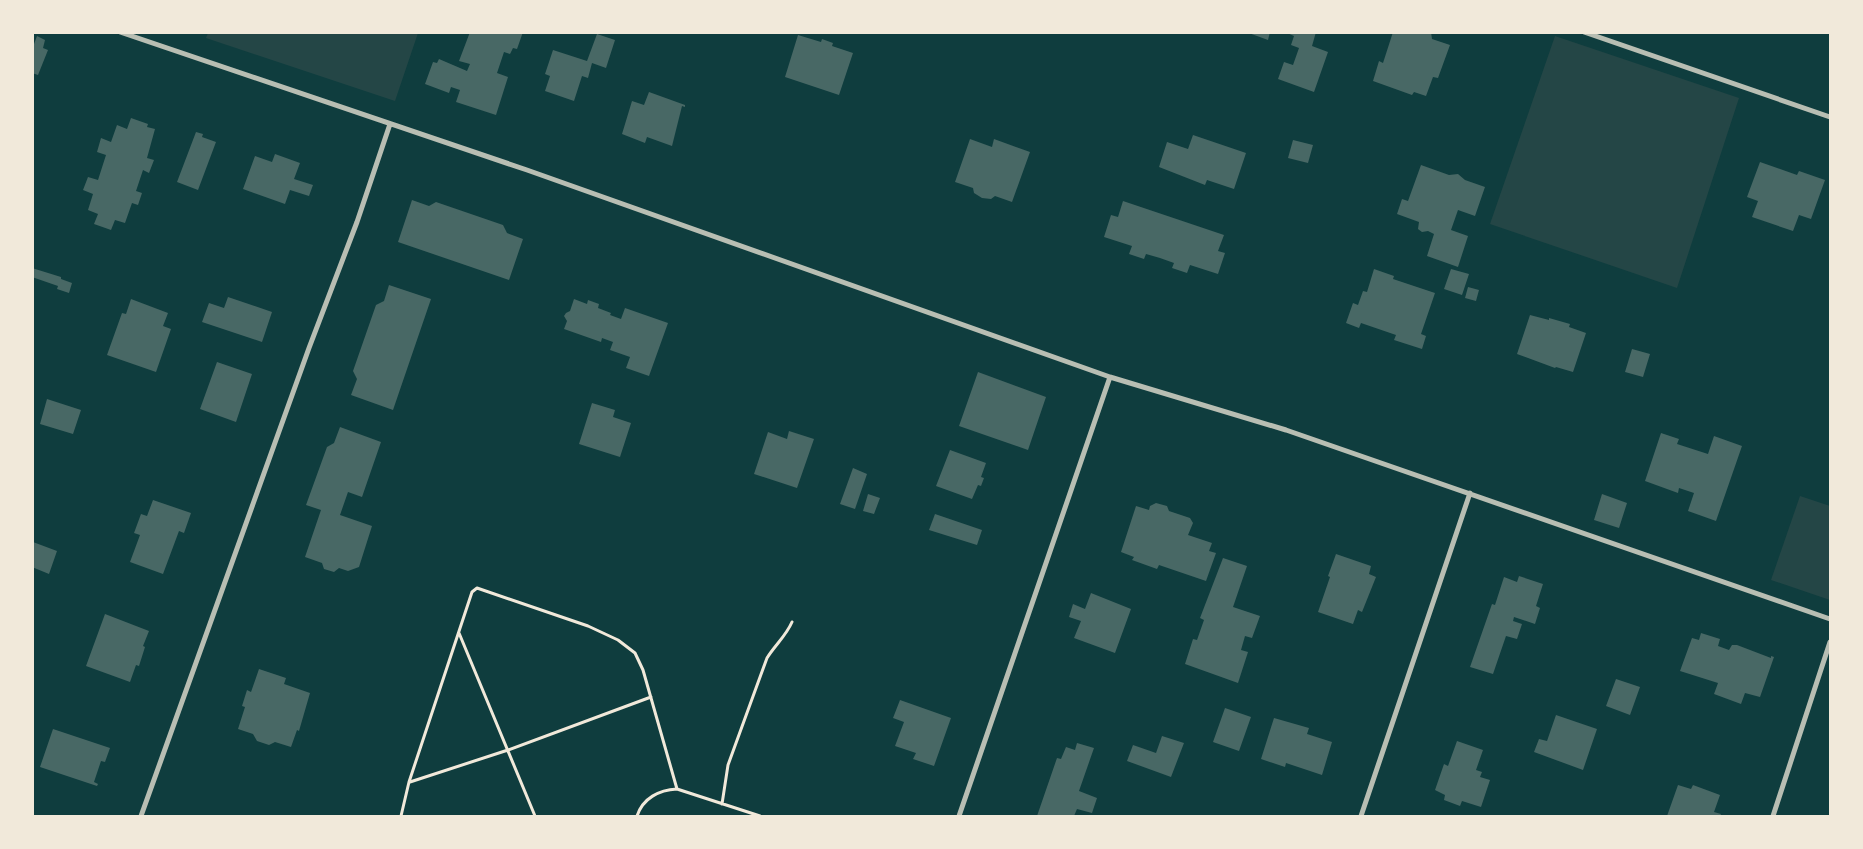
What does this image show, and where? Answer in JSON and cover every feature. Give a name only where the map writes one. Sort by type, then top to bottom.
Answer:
[{"type":"street","points":[[120,32],[536,173],[1110,377],[1286,430],[1830,619]]},
{"type":"street","points":[[1584,32],[1830,117]]},
{"type":"street","points":[[141,816],[390,124]]},
{"type":"street","points":[[959,816],[1110,377]]},
{"type":"street","points":[[1361,816],[1470,493]]},
{"type":"street","points":[[1773,816],[1830,642]]},
{"type":"path","points":[[400,816],[409,782],[472,592],[477,588],[588,626],[618,640],[635,653],[644,670],[677,788]]},
{"type":"path","points":[[722,804],[728,765],[767,658],[772,648],[789,630],[792,622]]},
{"type":"path","points":[[459,633],[535,816]]},
{"type":"path","points":[[409,782],[508,750],[651,697]]},
{"type":"path","points":[[638,816],[647,799],[665,790],[677,788],[746,814],[760,816]]},
{"type":"shaded area","points":[[418,32],[395,101],[206,38],[208,33]]},
{"type":"shaded area","points":[[1555,36],[1739,98],[1677,288],[1490,224]]},
{"type":"shaded area","points":[[1800,496],[1830,506],[1830,600],[1771,580]]},
{"type":"building","points":[[470,32],[523,32],[517,49],[513,48],[510,54],[504,52],[497,73],[508,77],[496,115],[456,102],[460,90],[451,87],[449,93],[425,84],[433,62],[437,63],[439,59],[467,71],[470,64],[459,61]]},
{"type":"building","points":[[1246,32],[1270,32],[1268,40]]},
{"type":"building","points":[[1285,32],[1316,32],[1312,46],[1328,52],[1314,92],[1278,79],[1284,62],[1293,65],[1299,48],[1291,45],[1294,36]]},
{"type":"building","points":[[1393,32],[1431,32],[1432,39],[1450,45],[1438,78],[1433,77],[1426,96],[1414,92],[1412,95],[1373,81],[1379,61],[1383,63]]},
{"type":"building","points":[[597,34],[615,40],[606,68],[592,63],[588,78],[582,76],[574,101],[545,91],[550,76],[545,74],[553,50],[587,61]]},
{"type":"building","points":[[798,35],[821,42],[822,39],[833,43],[832,46],[853,53],[839,95],[785,77]]},
{"type":"building","points":[[37,36],[45,40],[43,48],[48,50],[38,75],[32,73],[32,44],[34,44]]},
{"type":"building","points":[[649,92],[685,105],[685,107],[682,106],[672,146],[647,137],[645,143],[622,134],[632,101],[644,105]]},
{"type":"building","points":[[131,118],[148,124],[147,127],[155,129],[147,158],[154,160],[149,173],[143,170],[136,191],[142,193],[138,205],[132,203],[125,223],[115,220],[111,230],[94,224],[98,214],[88,210],[93,194],[83,190],[88,177],[98,180],[106,155],[97,152],[101,138],[111,142],[117,125],[127,129]]},
{"type":"building","points":[[196,132],[203,134],[202,137],[216,142],[198,190],[177,182]]},
{"type":"building","points":[[1193,135],[1246,153],[1234,189],[1207,180],[1205,185],[1159,167],[1167,142],[1188,149]]},
{"type":"building","points":[[970,139],[992,147],[994,139],[1030,152],[1012,202],[995,196],[991,199],[982,198],[974,193],[973,188],[955,182]]},
{"type":"building","points":[[1293,140],[1313,145],[1308,163],[1288,158]]},
{"type":"building","points":[[275,154],[300,163],[294,179],[313,185],[309,196],[290,190],[285,204],[243,189],[255,156],[272,162]]},
{"type":"building","points":[[1760,162],[1797,175],[1799,171],[1825,180],[1811,219],[1799,215],[1793,231],[1752,217],[1758,201],[1747,197]]},
{"type":"building","points":[[1421,165],[1449,175],[1458,174],[1465,180],[1485,187],[1475,216],[1458,210],[1451,230],[1468,236],[1458,267],[1427,256],[1434,234],[1428,231],[1422,232],[1418,229],[1419,222],[1397,214],[1402,199],[1408,201]]},
{"type":"building","points":[[412,200],[429,206],[436,202],[503,225],[507,233],[523,239],[509,280],[398,242]]},
{"type":"building","points":[[1123,201],[1224,235],[1218,251],[1225,253],[1218,274],[1190,265],[1187,273],[1172,268],[1174,263],[1160,258],[1146,254],[1144,259],[1129,254],[1132,246],[1104,237],[1111,215],[1118,217]]},
{"type":"building","points":[[32,268],[61,277],[61,279],[72,283],[69,293],[57,289],[58,286],[32,277]]},
{"type":"building","points":[[1374,269],[1394,276],[1393,279],[1435,293],[1421,334],[1426,336],[1422,349],[1394,340],[1396,335],[1361,323],[1359,328],[1346,323],[1353,303],[1358,305],[1363,291],[1367,292]]},
{"type":"building","points":[[1451,269],[1469,274],[1462,295],[1444,289]]},
{"type":"building","points":[[389,285],[431,299],[393,410],[351,395],[357,379],[353,371],[376,305],[384,301]]},
{"type":"building","points":[[1468,287],[1479,290],[1476,301],[1465,298]]},
{"type":"building","points":[[228,297],[272,312],[262,342],[202,322],[209,303],[224,308]]},
{"type":"building","points":[[131,299],[168,313],[163,326],[171,329],[156,372],[107,355],[122,313],[126,314]]},
{"type":"building","points":[[574,299],[587,304],[588,300],[599,304],[598,308],[621,319],[625,308],[668,323],[649,376],[626,368],[630,357],[610,350],[613,342],[602,338],[601,342],[564,329],[567,321],[564,316],[570,311]]},
{"type":"building","points":[[1530,315],[1570,324],[1569,327],[1586,333],[1573,372],[1555,368],[1517,354]]},
{"type":"building","points":[[1632,349],[1650,354],[1643,377],[1625,372]]},
{"type":"building","points":[[217,362],[252,374],[236,422],[200,409]]},
{"type":"building","points":[[978,372],[1046,397],[1028,450],[959,426]]},
{"type":"building","points":[[47,399],[81,410],[73,434],[40,424]]},
{"type":"building","points":[[592,403],[615,410],[613,417],[631,423],[620,457],[579,444]]},
{"type":"building","points":[[340,427],[381,442],[362,497],[348,492],[340,515],[372,526],[359,567],[348,571],[339,568],[334,572],[324,569],[322,563],[305,557],[321,510],[306,505],[327,447],[334,443]]},
{"type":"building","points":[[789,431],[814,439],[797,488],[754,474],[768,432],[787,439]]},
{"type":"building","points":[[1661,433],[1679,439],[1677,444],[1708,454],[1714,436],[1742,446],[1716,521],[1688,511],[1694,493],[1679,488],[1678,493],[1645,481]]},
{"type":"building","points":[[950,450],[986,463],[981,477],[984,478],[981,486],[978,485],[972,499],[936,486]]},
{"type":"building","points":[[853,468],[867,474],[855,509],[840,504]]},
{"type":"building","points":[[868,494],[880,498],[874,514],[863,511]]},
{"type":"building","points":[[1602,494],[1627,503],[1619,528],[1594,520]]},
{"type":"building","points":[[153,500],[191,513],[184,533],[179,531],[163,574],[130,562],[140,535],[134,533],[141,514],[147,516]]},
{"type":"building","points":[[1156,503],[1167,506],[1169,511],[1190,518],[1193,523],[1188,535],[1212,543],[1209,551],[1216,553],[1206,581],[1159,565],[1157,569],[1132,560],[1134,557],[1121,552],[1136,506],[1149,510],[1150,506]]},
{"type":"building","points":[[935,514],[982,530],[977,545],[929,530]]},
{"type":"building","points":[[33,542],[57,551],[49,574],[32,567]]},
{"type":"building","points":[[1336,554],[1371,566],[1369,574],[1376,577],[1362,612],[1358,610],[1353,624],[1318,612]]},
{"type":"building","points":[[1223,558],[1247,566],[1233,607],[1260,616],[1252,638],[1245,636],[1241,650],[1248,652],[1238,683],[1185,664],[1193,639],[1197,640],[1204,620],[1200,618]]},
{"type":"building","points":[[1519,576],[1543,584],[1536,606],[1540,608],[1535,624],[1514,617],[1513,621],[1522,624],[1517,639],[1506,636],[1493,674],[1470,667],[1492,604],[1495,605],[1504,577],[1517,582]]},
{"type":"building","points":[[1091,593],[1131,609],[1115,653],[1074,638],[1081,621],[1069,617],[1073,604],[1085,609]]},
{"type":"building","points":[[105,614],[149,631],[143,646],[145,647],[139,666],[136,665],[130,682],[86,666]]},
{"type":"building","points":[[1701,633],[1720,639],[1718,646],[1729,650],[1732,645],[1737,645],[1771,658],[1771,656],[1774,657],[1760,697],[1745,693],[1741,704],[1714,694],[1718,683],[1680,671],[1692,638],[1699,640]]},
{"type":"building","points":[[259,669],[286,678],[284,684],[310,693],[299,731],[297,730],[291,747],[275,742],[269,745],[257,741],[253,734],[238,729],[245,707],[242,706],[247,690],[251,692]]},
{"type":"building","points":[[1616,679],[1640,687],[1630,715],[1606,706]]},
{"type":"building","points":[[900,700],[951,718],[934,766],[913,759],[916,753],[895,746],[904,722],[893,718]]},
{"type":"building","points":[[1225,708],[1251,717],[1239,751],[1213,742]]},
{"type":"building","points":[[1556,715],[1597,729],[1583,770],[1534,752],[1539,739],[1547,741]]},
{"type":"building","points":[[1274,718],[1309,728],[1307,734],[1332,742],[1322,775],[1286,763],[1285,767],[1261,759]]},
{"type":"building","points":[[53,729],[110,748],[105,762],[101,761],[94,782],[98,784],[97,786],[40,767]]},
{"type":"building","points":[[1162,736],[1184,743],[1171,777],[1127,761],[1133,745],[1156,753]]},
{"type":"building","points":[[1457,741],[1483,750],[1476,770],[1482,772],[1480,777],[1490,780],[1481,807],[1462,801],[1460,806],[1444,800],[1445,795],[1435,790],[1444,764],[1448,766]]},
{"type":"building","points":[[1077,743],[1094,748],[1079,791],[1097,798],[1092,813],[1077,809],[1074,816],[1037,816],[1057,758],[1061,759],[1066,747],[1075,750]]},
{"type":"building","points":[[1678,785],[1691,789],[1693,785],[1720,795],[1714,812],[1721,814],[1720,816],[1667,816]]}]
